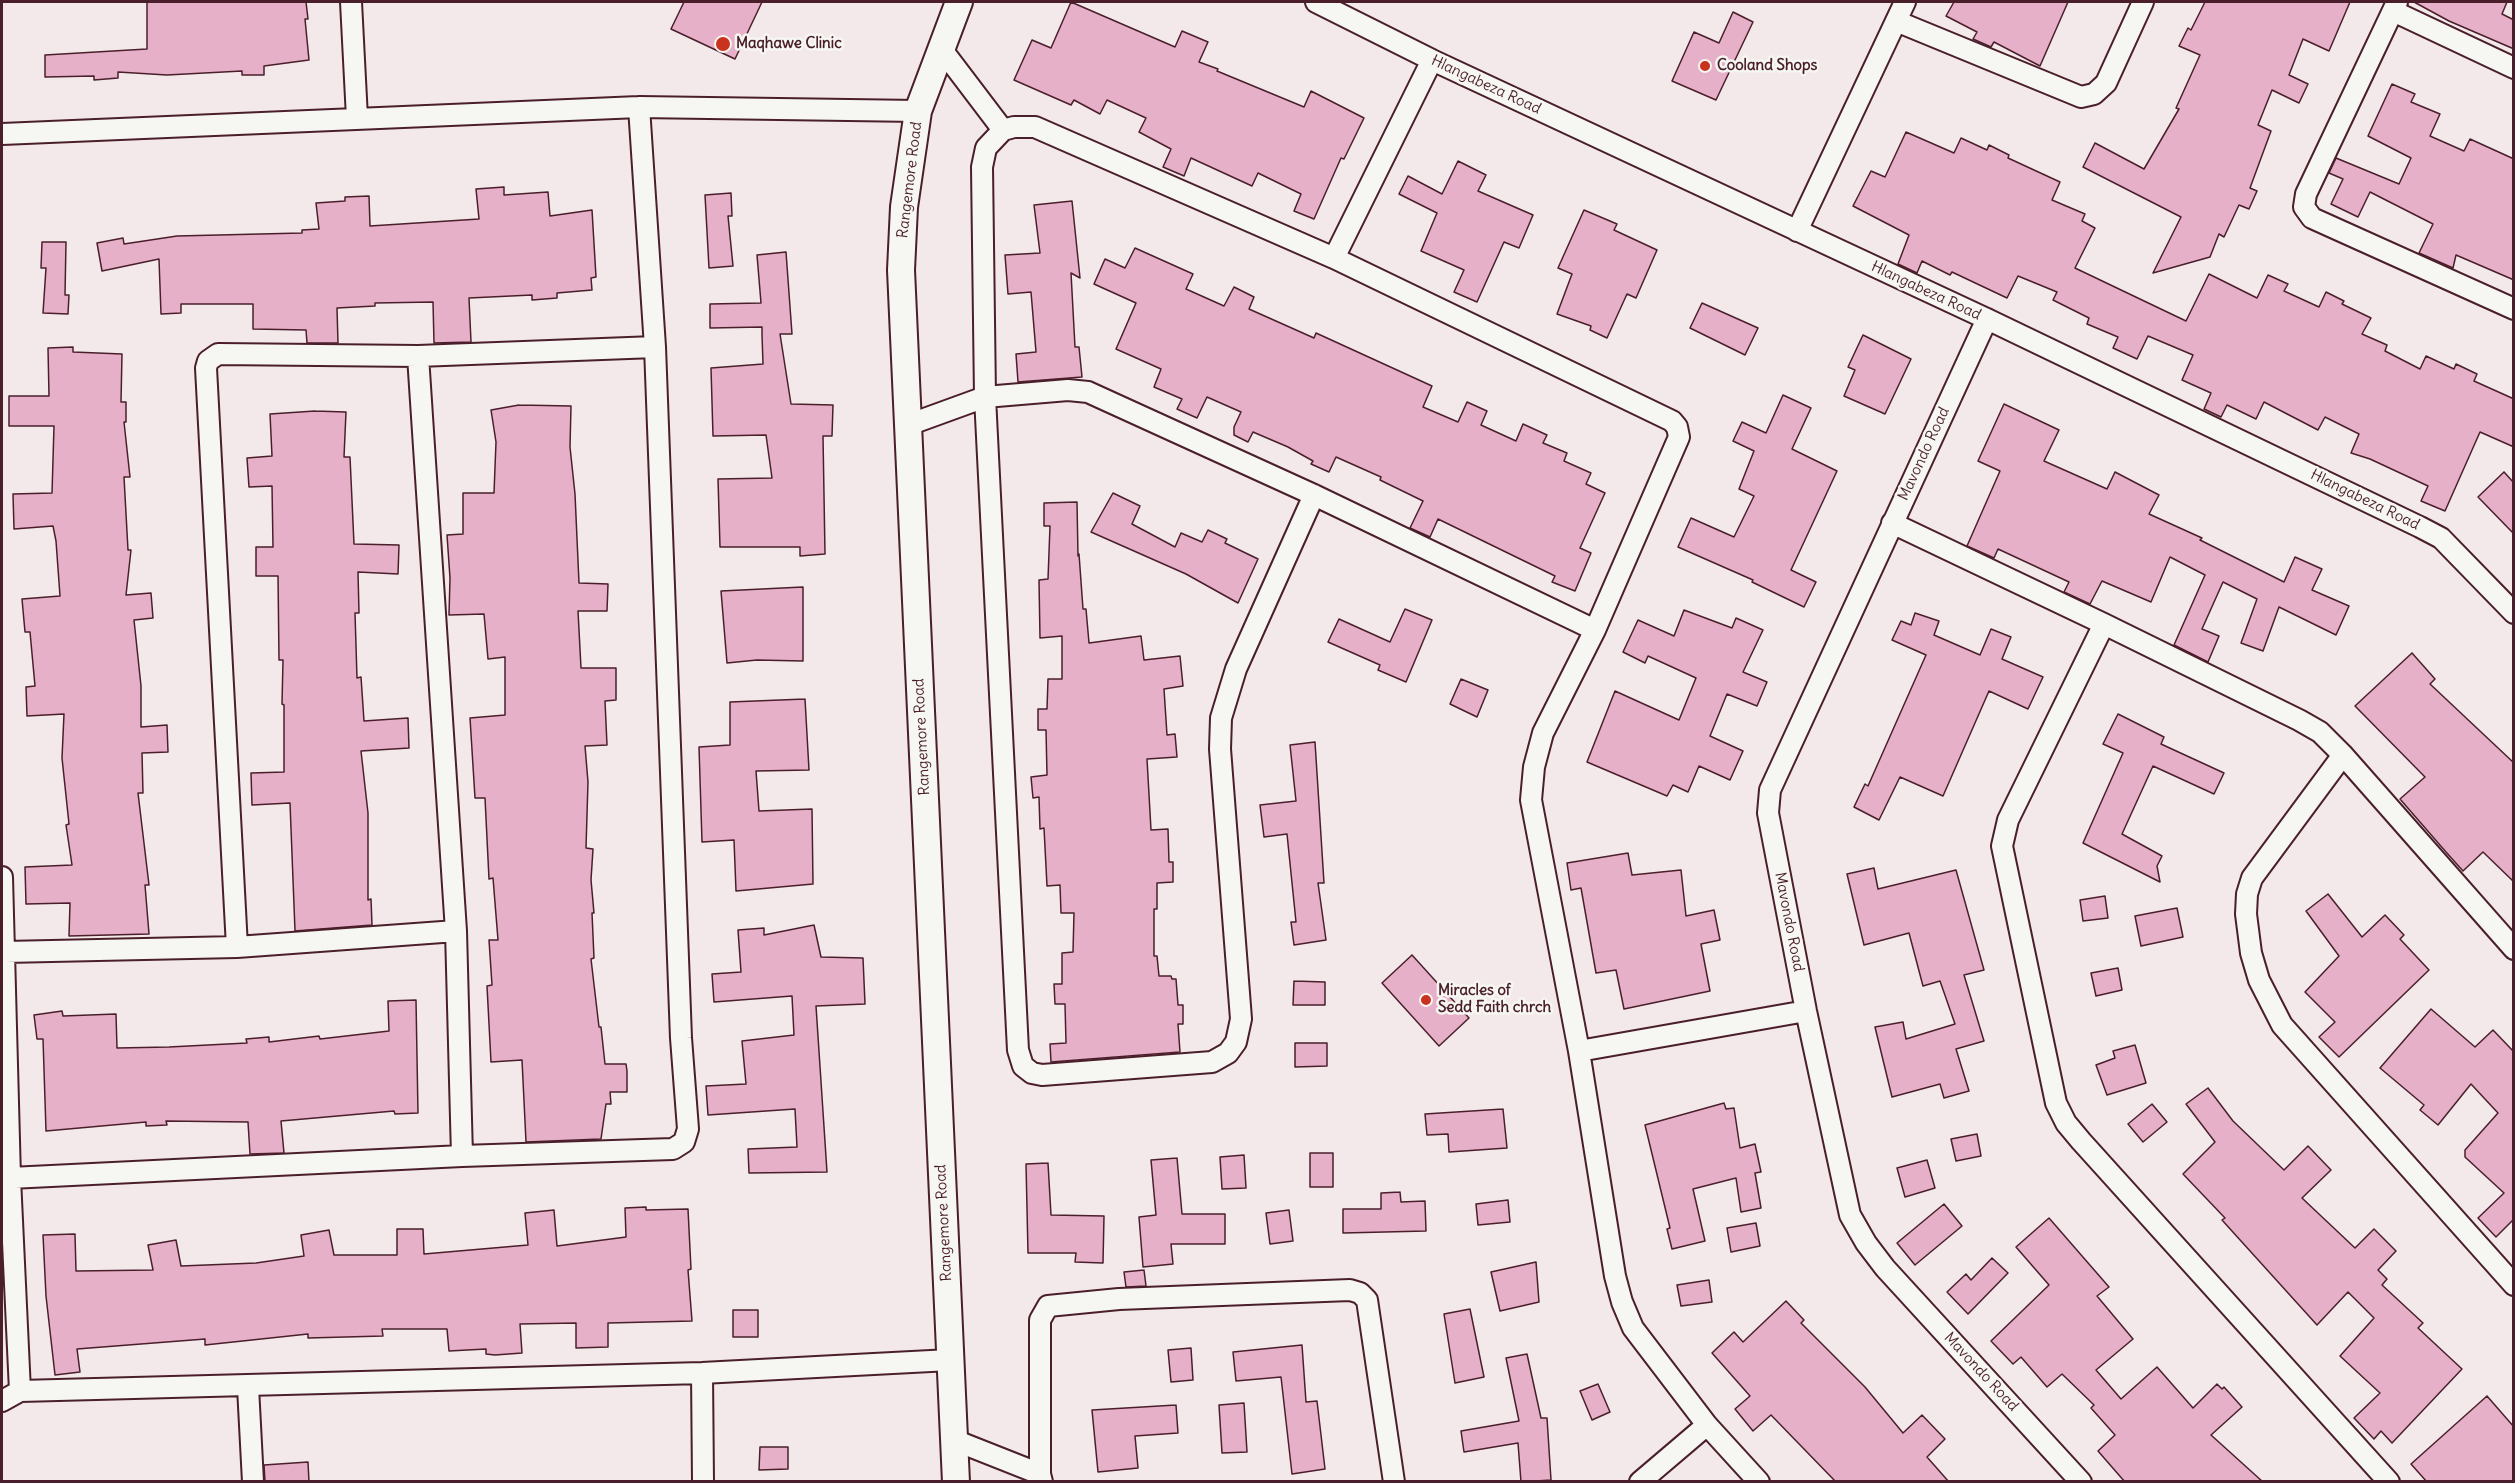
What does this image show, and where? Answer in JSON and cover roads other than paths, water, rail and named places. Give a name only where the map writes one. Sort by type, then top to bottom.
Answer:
[{"type":"street","points":[[351,2],[357,118]]},
{"type":"street","name":"Rangemore Road","points":[[956,1482],[901,270],[904,207],[918,111],[940,47],[959,2]]},
{"type":"street","name":"Hlangabeza Road","points":[[1316,2],[1432,60],[1987,319],[2441,538],[2514,613]]},
{"type":"street","points":[[1797,231],[1905,2]]},
{"type":"street","points":[[1896,21],[2081,97],[2094,94],[2106,83],[2143,2]]},
{"type":"street","points":[[2514,68],[2395,6],[2306,194],[2304,207],[2312,218],[2514,309]]},
{"type":"street","points":[[940,47],[1002,130]]},
{"type":"street","points":[[1334,258],[1432,60]]},
{"type":"street","points":[[10,1178],[462,1156],[673,1149],[684,1142],[686,1136],[655,347],[639,107]]},
{"type":"street","points":[[2,134],[639,107],[918,111]]},
{"type":"street","points":[[1314,495],[1236,669],[1221,718],[1220,749],[1240,1019],[1236,1042],[1228,1053],[1212,1062],[1042,1076],[1032,1073],[1023,1066],[1018,1050],[985,397],[982,167],[986,148],[1002,130],[1014,127],[1035,127],[1334,258],[1672,421],[1677,427],[1679,437],[1595,630],[1543,733],[1534,766],[1531,800],[1579,1051],[1615,1276],[1622,1302],[1633,1328],[1707,1425],[1759,1482]]},
{"type":"street","name":"Mavondo Road","points":[[1987,319],[1770,790],[1768,813],[1806,1011],[1850,1215],[1866,1243],[2081,1482]]},
{"type":"street","points":[[237,947],[206,368],[208,361],[218,354],[418,356],[655,347]]},
{"type":"street","points":[[418,356],[456,931],[462,1156]]},
{"type":"street","points":[[908,425],[985,397],[1068,390],[1088,392],[1314,495],[1595,630]]},
{"type":"street","points":[[1892,523],[2104,624],[2320,732],[2343,755],[2514,949]]},
{"type":"street","points":[[2104,624],[2008,820],[2002,846],[2056,1102],[2066,1123],[2081,1141],[2389,1482]]},
{"type":"street","points":[[2343,755],[2252,878],[2247,894],[2246,914],[2251,953],[2259,980],[2282,1025],[2514,1285]]},
{"type":"street","points":[[2,877],[10,1178],[20,1392]]},
{"type":"street","points":[[5,952],[237,947],[456,931]]},
{"type":"street","points":[[1579,1051],[1806,1011]]},
{"type":"street","points":[[954,1440],[1041,1478],[1040,1320],[1048,1306],[1119,1299],[1350,1290],[1360,1293],[1367,1300],[1394,1482]]},
{"type":"street","points":[[2,1401],[20,1392],[702,1373],[950,1360]]},
{"type":"street","points":[[702,1373],[703,1482]]},
{"type":"street","points":[[248,1387],[252,1482]]},
{"type":"street","points":[[1640,1482],[1707,1425]]},
{"type":"place","name":"Maqhawe Clinic","points":[[723,44]]},
{"type":"place","name":"Cooland Shops","points":[[1705,66]]},
{"type":"place","name":"Miracles of Sedd Faith chrch","points":[[1426,1000]]}]
